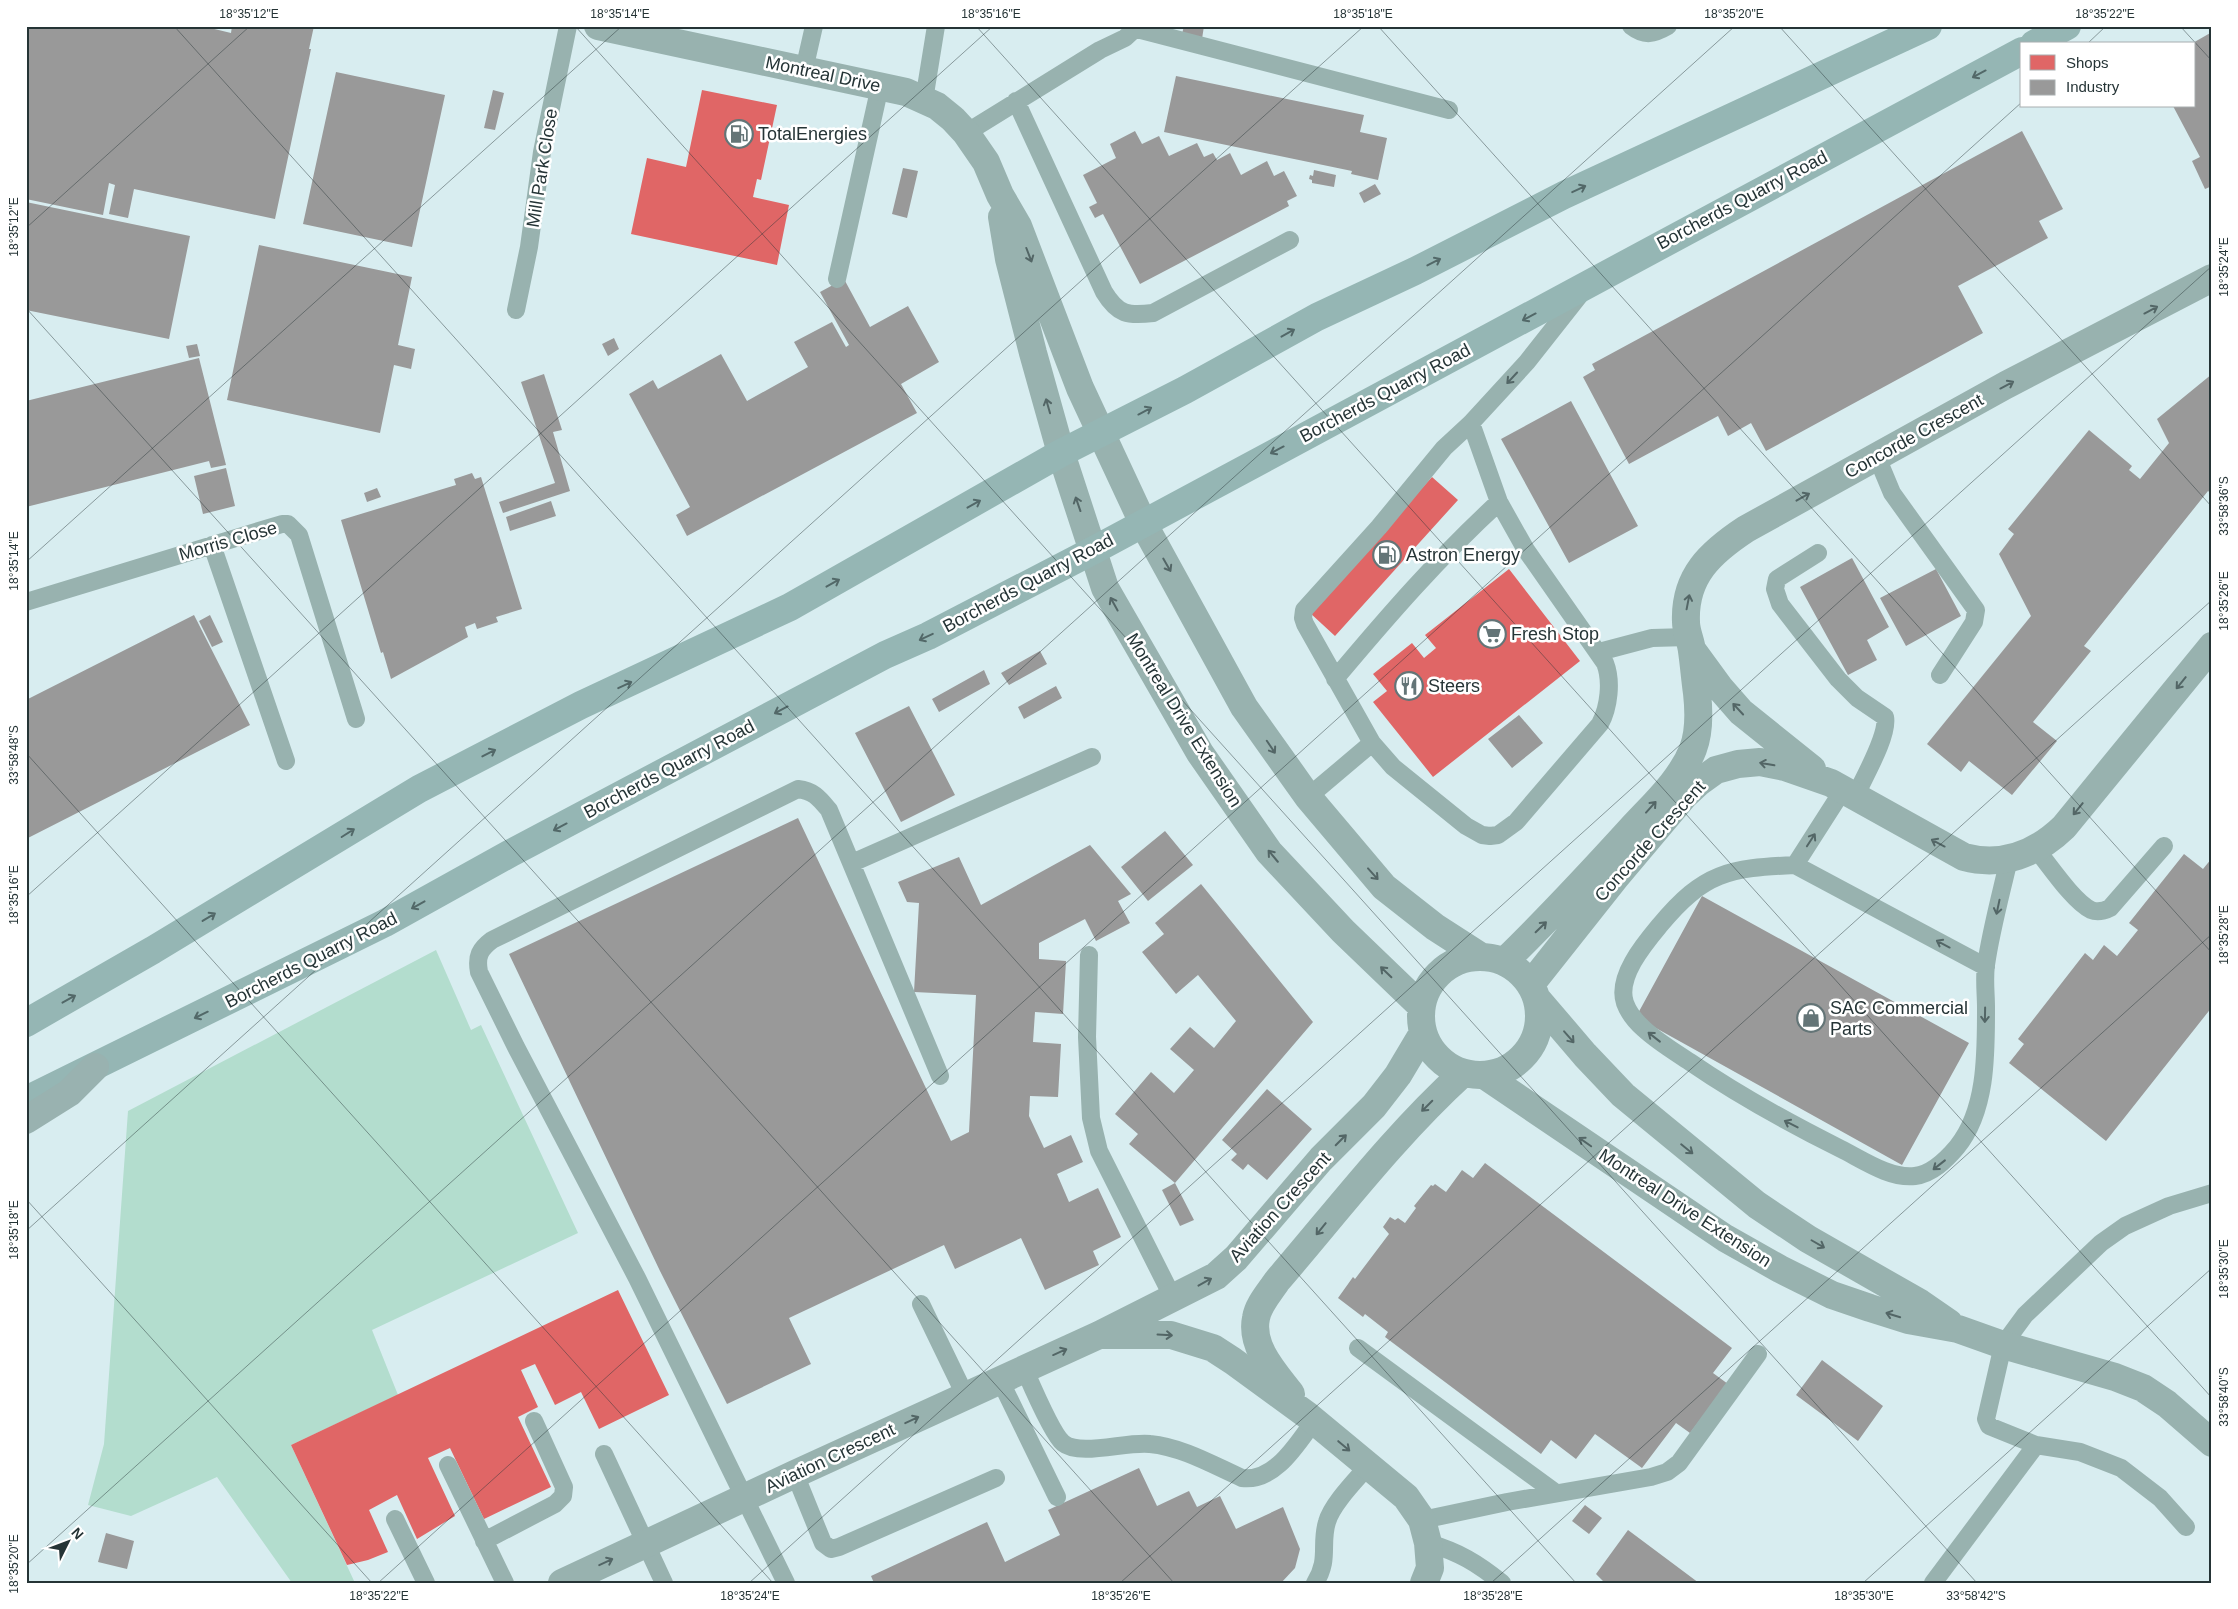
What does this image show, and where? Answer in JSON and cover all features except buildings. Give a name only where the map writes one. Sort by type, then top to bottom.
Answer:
[{"type":"highway","points":[[26,1120],[69,1093],[95,1067]]},
{"type":"main road","points":[[26,1023],[170,940],[419,789],[581,705],[790,607],[1061,453],[1102,434],[1317,317],[1415,271],[1564,195],[1928,26]]},
{"type":"main road","points":[[2038,42],[2067,26]]},
{"type":"main road","name":"Borcherds Quarry Road","points":[[26,1100],[385,924],[511,853],[885,655],[928,636],[1094,550],[2020,51]]},
{"type":"street","name":"Montreal Drive","points":[[598,26],[906,92],[937,106],[966,133],[986,162],[1000,196],[1018,226],[1080,388],[1143,523]]},
{"type":"street","name":"Montreal Drive","points":[[1000,196],[1009,259],[1061,453]]},
{"type":"street","name":"Concorde Crescent","points":[[1493,958],[1553,915],[1601,864],[1683,769],[1693,748],[1698,727],[1698,704],[1687,607],[1693,581],[1706,560],[1721,546],[1746,529],[2006,385],[2212,278]]},
{"type":"street","name":"Montreal Drive Extension","points":[[1061,453],[1105,588],[1195,744],[1269,852],[1343,931],[1421,1006]]},
{"type":"street","points":[[1143,523],[1244,706],[1308,797],[1384,887],[1435,927],[1493,958],[1534,992],[1540,1018],[1536,1035],[1529,1050],[1516,1063],[1501,1072],[1473,1074],[1440,1059],[1430,1047],[1423,1033],[1421,1006],[1425,992],[1434,978],[1447,966],[1463,959],[1493,958]]},
{"type":"street","name":"Concorde Crescent","points":[[1690,643],[1720,688],[1741,712],[1771,738],[1843,790],[1964,857],[1981,861],[2009,859],[2036,849],[2064,827],[2212,646]]},
{"type":"street","name":"Concorde Crescent","points":[[1534,992],[1615,878],[1684,796],[1716,770],[1738,764],[1760,762],[1785,767],[1843,790]]},
{"type":"street","name":"Montreal Drive Extension","points":[[1534,992],[1585,1055],[1623,1095],[1757,1205],[1808,1239],[1920,1303],[1958,1329]]},
{"type":"street","name":"Aviation Crescent","points":[[562,1583],[744,1497],[1099,1335],[1216,1276],[1236,1258],[1322,1159],[1374,1106],[1398,1075],[1423,1033]]},
{"type":"street","name":"Montreal Drive Extension","points":[[1473,1074],[1725,1238],[1780,1269],[1832,1295],[1908,1320],[1958,1329],[2115,1377],[2143,1388],[2167,1404],[2212,1443]]},
{"type":"street","name":"Aviation Crescent","points":[[1311,1418],[1267,1360],[1257,1341],[1256,1318],[1262,1302],[1277,1281],[1423,1111],[1473,1074]]},
{"type":"street","name":"Aviation Crescent","points":[[1099,1335],[1171,1335],[1213,1348],[1311,1418],[1406,1497],[1425,1531]]},
{"type":"street","points":[[1424,1583],[1430,1568],[1425,1531]]},
{"type":"lane","name":"Mill Park Close","points":[[516,310],[529,247],[542,152],[568,26]]},
{"type":"lane","points":[[804,70],[814,26]]},
{"type":"lane","points":[[924,100],[936,26]]},
{"type":"lane","points":[[1632,26],[1645,34],[1656,33],[1668,26]]},
{"type":"lane","points":[[966,133],[1138,28],[1449,110]]},
{"type":"lane","points":[[837,279],[880,86]]},
{"type":"lane","points":[[1016,101],[1104,292],[1110,302],[1121,312],[1135,315],[1153,313],[1290,240]]},
{"type":"lane","points":[[1471,423],[1499,502],[1526,550],[1599,652],[1608,670],[1609,684],[1605,710],[1600,724],[1516,822],[1498,835],[1482,835],[1466,826],[1393,767],[1372,743],[1305,624],[1303,618],[1304,610],[1379,527],[1444,448],[1471,423],[1545,341],[1586,286]]},
{"type":"lane","points":[[1877,457],[1892,493],[1976,610],[1974,622],[1940,675]]},
{"type":"lane","points":[[1336,679],[1410,590],[1468,530],[1499,502]]},
{"type":"lane","name":"Morris Close","points":[[26,602],[282,524],[288,524],[299,535],[356,719]]},
{"type":"lane","points":[[212,546],[286,761]]},
{"type":"lane","points":[[1795,865],[1843,790],[1881,739],[1886,725],[1885,717],[1858,698],[1838,679],[1780,604],[1775,590],[1777,579],[1818,553]]},
{"type":"lane","points":[[1599,652],[1652,638],[1690,643]]},
{"type":"lane","points":[[1308,797],[1372,743]]},
{"type":"lane","points":[[852,863],[1092,757]]},
{"type":"lane","points":[[786,1583],[637,1278],[516,1047],[479,972],[477,961],[480,949],[492,940],[798,789],[810,791],[819,798],[828,810],[852,863],[940,1076]]},
{"type":"lane","points":[[2036,849],[2068,889],[2091,910],[2099,912],[2110,908],[2164,846]]},
{"type":"lane","points":[[1986,967],[1795,865],[1750,867],[1726,872],[1696,888],[1673,909],[1638,952],[1630,969],[1624,992],[1624,1002],[1631,1016],[1644,1029],[1705,1072],[1784,1121],[1877,1167],[1899,1175],[1916,1176],[1930,1171],[1944,1162],[1958,1145],[1977,1109],[1983,1066],[1986,967],[2009,859]]},
{"type":"lane","points":[[1088,954],[1087,1037],[1091,1118],[1099,1151],[1173,1298]]},
{"type":"lane","points":[[2186,1527],[2160,1498],[2121,1468],[2080,1452],[2036,1445],[1986,1424],[2003,1344],[2025,1315],[2101,1243],[2125,1226],[2169,1206],[2212,1193]]},
{"type":"lane","points":[[921,1304],[965,1395]]},
{"type":"lane","points":[[1358,1348],[1556,1493]]},
{"type":"lane","points":[[1425,1531],[1556,1493],[1651,1477],[1667,1472],[1679,1463],[1758,1354]]},
{"type":"lane","points":[[1012,1374],[1056,1435],[1071,1447],[1148,1444],[1175,1448],[1242,1478],[1254,1480],[1269,1472],[1286,1457],[1311,1418]]},
{"type":"lane","points":[[1012,1374],[1057,1497]]},
{"type":"lane","points":[[484,1541],[555,1504],[564,1496],[564,1487],[534,1421]]},
{"type":"lane","points":[[1935,1582],[2036,1445]]},
{"type":"lane","points":[[604,1454],[664,1583]]},
{"type":"lane","points":[[448,1465],[505,1583]]},
{"type":"lane","points":[[1315,1583],[1325,1563],[1327,1521],[1339,1501],[1368,1466]]},
{"type":"lane","points":[[795,1474],[823,1543],[831,1549],[996,1478]]},
{"type":"lane","points":[[395,1519],[426,1583]]},
{"type":"lane","points":[[1425,1531],[1454,1551],[1472,1560],[1502,1583]]},
{"type":"green space","points":[[436,950],[471,1030],[481,1025],[578,1233],[372,1330],[398,1395],[291,1445],[355,1583],[292,1583],[217,1477],[131,1516],[88,1505],[104,1444],[128,1111]]},
{"type":"place","name":"TotalEnergies","points":[[739,134]]},
{"type":"place","name":"Astron Energy","points":[[1387,555]]},
{"type":"place","name":"Fresh Stop","points":[[1492,634]]},
{"type":"place","name":"Steers","points":[[1409,686]]},
{"type":"place","name":"SAC Commercial Parts","points":[[1811,1018]]}]
